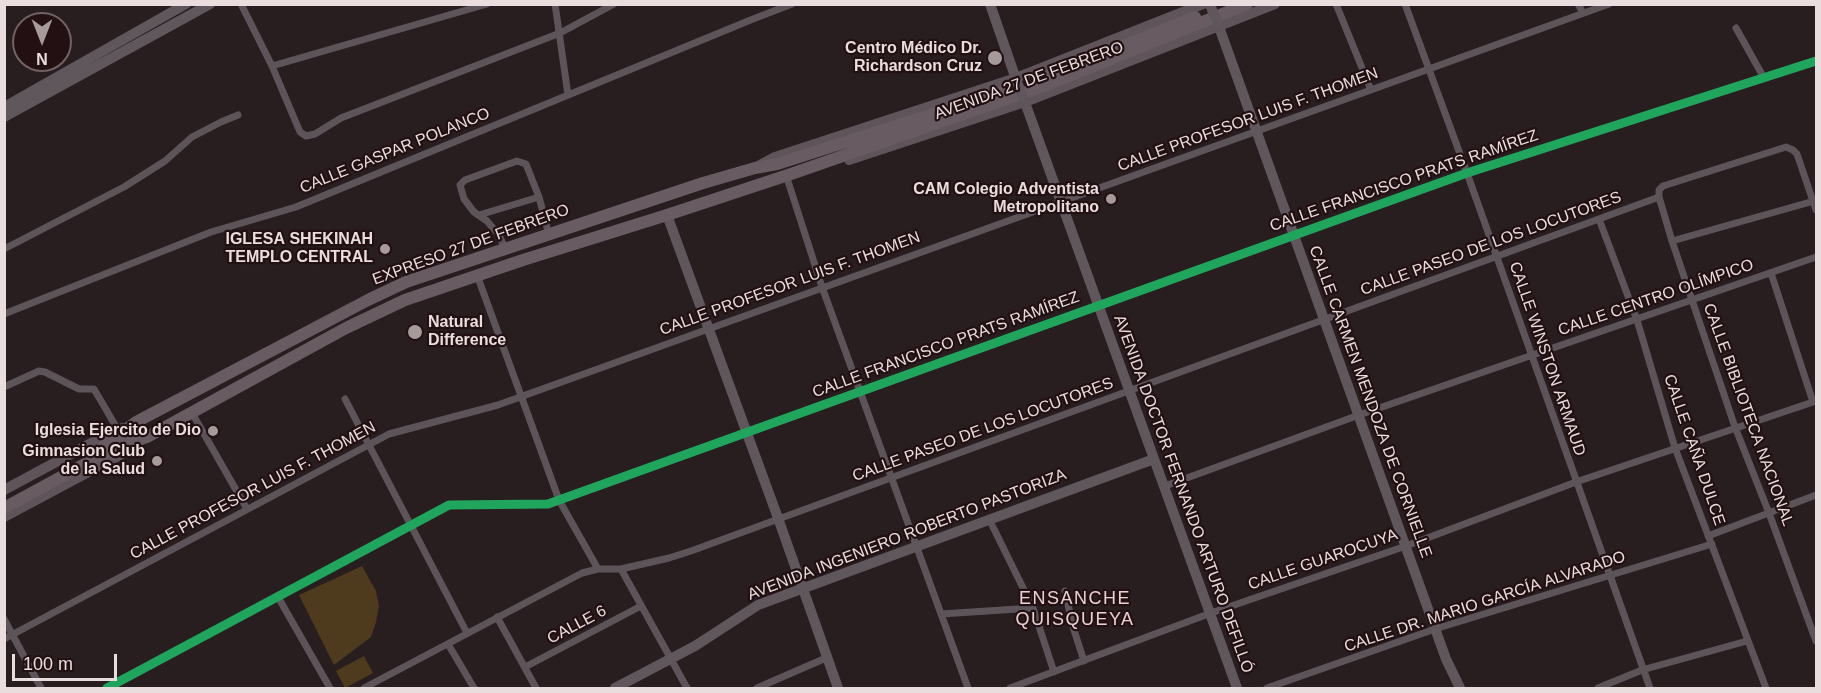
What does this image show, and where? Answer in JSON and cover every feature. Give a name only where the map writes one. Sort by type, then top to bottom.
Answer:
[{"type":"highway","points":[[980,104],[1227,4]]},
{"type":"highway","points":[[980,104],[1052,83],[1247,4]]},
{"type":"highway","name":"EXPRESO 27 DE FEBRERO","points":[[5,491],[113,440],[136,422],[406,282],[755,168],[777,164],[980,104]]},
{"type":"highway","name":"EXPRESO 27 DE FEBRERO","points":[[4,508],[118,446],[147,437],[346,328],[405,300],[788,175],[980,104]]},
{"type":"main road","name":"AVENIDA 27 DE FEBRERO","points":[[755,168],[775,157],[1017,80],[1203,4]]},
{"type":"main road","name":"AVENIDA 27 DE FEBRERO","points":[[788,175],[803,175],[1024,100],[1275,4]]},
{"type":"main road","points":[[5,491],[136,422]]},
{"type":"main road","points":[[4,517],[124,453],[147,437]]},
{"type":"street","points":[[4,107],[186,4]]},
{"type":"street","points":[[4,117],[210,4]]},
{"type":"street","points":[[272,66],[487,4]]},
{"type":"street","points":[[555,4],[568,95]]},
{"type":"street","points":[[241,6],[272,66],[300,132],[306,136],[315,134],[341,118],[560,33],[614,4]]},
{"type":"street","name":"CALLE GASPAR POLANCO","points":[[4,314],[211,232],[296,207],[792,4]]},
{"type":"street","name":"AVENIDA DOCTOR FERNANDO ARTURO DEFILLÓ","points":[[990,4],[1237,688]]},
{"type":"street","points":[[1336,4],[1371,90]]},
{"type":"street","name":"CALLE WINSTON ARMAUD","points":[[1405,4],[1533,355],[1650,688]]},
{"type":"street","points":[[1578,4],[1583,13]]},
{"type":"street","name":"CALLE PROFESOR LUIS F. THOMEN","points":[[4,639],[389,434],[498,405],[1609,4]]},
{"type":"street","name":"CALLE CARMEN MENDOZA DE CORNIELLE","points":[[1210,5],[1435,629],[1460,688]]},
{"type":"street","points":[[1736,28],[1764,78]]},
{"type":"street","name":"CALLE FRANCISCO PRATS RAMÍREZ","points":[[107,688],[449,505],[548,504],[1467,173],[1816,62]]},
{"type":"street","points":[[4,249],[124,187],[165,160],[192,137],[238,115]]},
{"type":"street","name":"CALLE PASEO DE LOS LOCUTORES","points":[[364,688],[572,577],[598,569],[621,569],[669,558],[1659,197],[1659,190],[1663,186],[1786,147],[1797,154],[1814,201]]},
{"type":"street","points":[[505,249],[499,235],[474,212],[464,199],[460,185],[465,180],[517,161],[526,164],[539,196],[549,235]]},
{"type":"street","points":[[788,175],[822,287],[968,688]]},
{"type":"street","points":[[479,215],[539,196]]},
{"type":"street","name":"CALLE BIBLIOTECA NACIONAL","points":[[1659,197],[1735,427],[1816,641]]},
{"type":"street","points":[[1672,241],[1814,201],[1816,210]]},
{"type":"street","points":[[667,215],[838,688]]},
{"type":"street","name":"CALLE CAÑA DULCE","points":[[1599,219],[1637,320],[1675,448],[1766,688]]},
{"type":"street","name":"CALLE CENTRO OLÍMPICO","points":[[1165,486],[1359,415],[1816,257]]},
{"type":"street","points":[[1771,273],[1815,401]]},
{"type":"street","points":[[477,275],[560,500],[598,569]]},
{"type":"street","points":[[4,387],[39,371],[77,388],[94,389],[118,430]]},
{"type":"street","points":[[345,399],[467,633]]},
{"type":"street","name":"CALLE GUAROCUYA","points":[[1010,688],[1211,613],[1406,546],[1576,482],[1815,401]]},
{"type":"street","points":[[192,413],[247,509]]},
{"type":"street","name":"AVENIDA INGENIERO ROBERTO PASTORIZA","points":[[615,688],[695,646],[746,611],[915,546],[1154,459]]},
{"type":"street","points":[[1708,536],[1816,495]]},
{"type":"street","points":[[989,519],[1034,608],[1054,672]]},
{"type":"street","name":"CALLE DR. MARIO GARCÍA ALVARADO","points":[[1267,688],[1435,629],[1712,544]]},
{"type":"street","points":[[621,569],[687,688]]},
{"type":"street","points":[[1065,591],[1084,661]]},
{"type":"street","points":[[278,597],[330,688]]},
{"type":"street","name":"CALLE 6","points":[[525,667],[641,606]]},
{"type":"street","points":[[941,614],[1034,608]]},
{"type":"street","points":[[497,617],[536,688]]},
{"type":"street","points":[[4,619],[41,688]]},
{"type":"street","points":[[1598,688],[1644,670],[1747,641]]},
{"type":"street","points":[[447,644],[474,688]]},
{"type":"street","points":[[757,688],[826,658]]},
{"type":"shaded area","points":[[362,566],[376,591],[379,606],[376,622],[371,637],[334,665],[299,595]]},
{"type":"shaded area","points":[[364,656],[373,673],[345,688],[336,671]]},
{"type":"cycle path","points":[[107,688],[449,505],[548,504],[1467,173],[1816,61]]},
{"type":"place","name":"Centro Médico Dr. Richardson Cruz","points":[[995,58]]},
{"type":"place","name":"CAM Colegio Adventista Metropolitano","points":[[1111,199]]},
{"type":"place","name":"IGLESA SHEKINAH TEMPLO CENTRAL","points":[[385,249]]},
{"type":"place","name":"Natural Difference","points":[[415,332]]},
{"type":"place","name":"Iglesia Ejercito de Dio","points":[[213,431]]},
{"type":"place","name":"Gimnasion Club de la Salud","points":[[157,461]]},
{"type":"district","name":"ENSANCHE QUISQUEYA","points":[[1075,609]]}]
